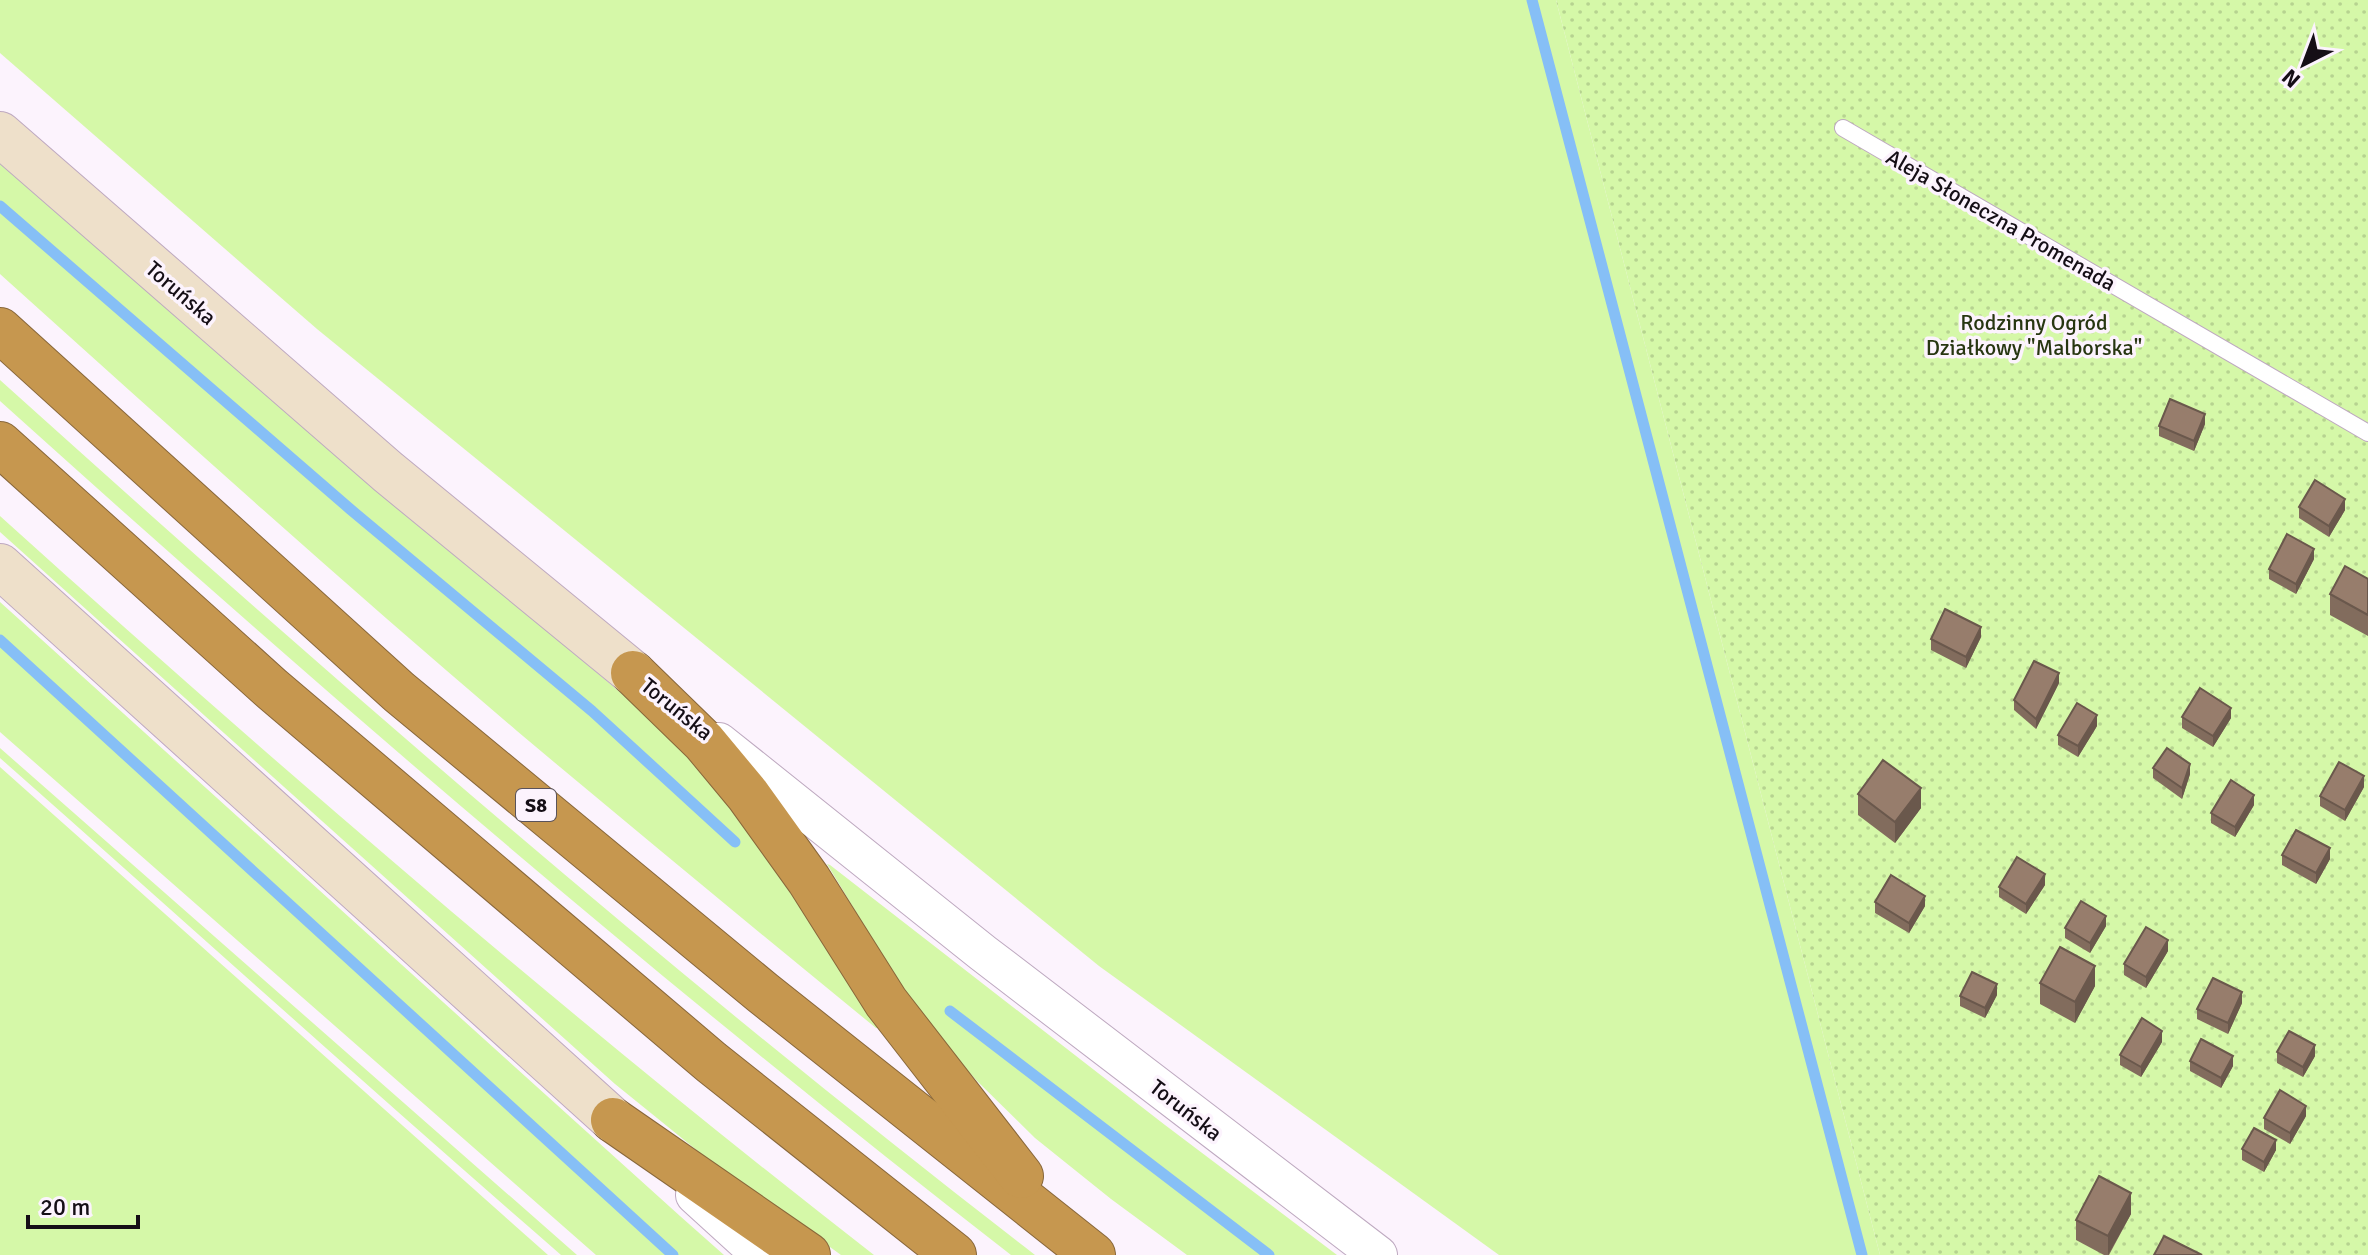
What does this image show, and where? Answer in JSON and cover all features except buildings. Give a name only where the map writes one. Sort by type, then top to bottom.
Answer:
[{"type":"highway","name":"S8","points":[[0,330],[399,692],[763,993],[1093,1255]]},
{"type":"highway","points":[[0,444],[272,689],[711,1062],[954,1255]]},
{"type":"highway","points":[[633,673],[704,742],[748,795],[809,880],[886,1002],[1031,1189],[1093,1255]]},
{"type":"highway","points":[[613,1120],[808,1255]]},
{"type":"main road","name":"Toruńska","points":[[0,134],[377,462],[633,673]]},
{"type":"main road","points":[[0,566],[613,1120]]},
{"type":"street","name":"Toruńska","points":[[633,673],[983,953],[1378,1255]]},
{"type":"street","points":[[613,1120],[761,1255]]},
{"type":"lane","name":"Aleja Słoneczna Promenada","points":[[1843,128],[2368,433]]},
{"type":"green space","points":[[0,0],[1556,0],[1880,1255],[1499,1255],[1099,966],[317,329],[0,53]]},
{"type":"green space","name":"Rodzinny Ogród Działkowy \"Malborska\"","points":[[1556,0],[2368,0],[2368,1255],[1880,1255]]},
{"type":"green space","points":[[0,159],[322,441],[665,730],[741,814],[879,1028],[517,731],[0,274]]},
{"type":"green space","points":[[0,380],[253,606],[509,828],[770,1044],[1035,1255],[1011,1255],[624,944],[372,730],[0,401]]},
{"type":"green space","points":[[0,516],[430,893],[650,1077],[874,1255],[841,1255],[699,1152],[615,1084],[0,532]]},
{"type":"green space","points":[[0,602],[724,1255],[596,1255],[0,732]]},
{"type":"green space","points":[[0,748],[577,1255],[561,1255],[490,1193],[0,758]]},
{"type":"green space","points":[[0,767],[548,1255],[0,1255]]},
{"type":"green space","points":[[827,864],[1337,1255],[1187,1255],[1111,1199],[1035,1138],[940,1039],[908,998]]},
{"type":"waterway","points":[[1532,0],[1862,1255]]},
{"type":"waterway","points":[[0,206],[350,509],[592,711],[735,842]]},
{"type":"waterway","points":[[0,640],[673,1255]]},
{"type":"waterway","points":[[950,1011],[1269,1255]]}]
